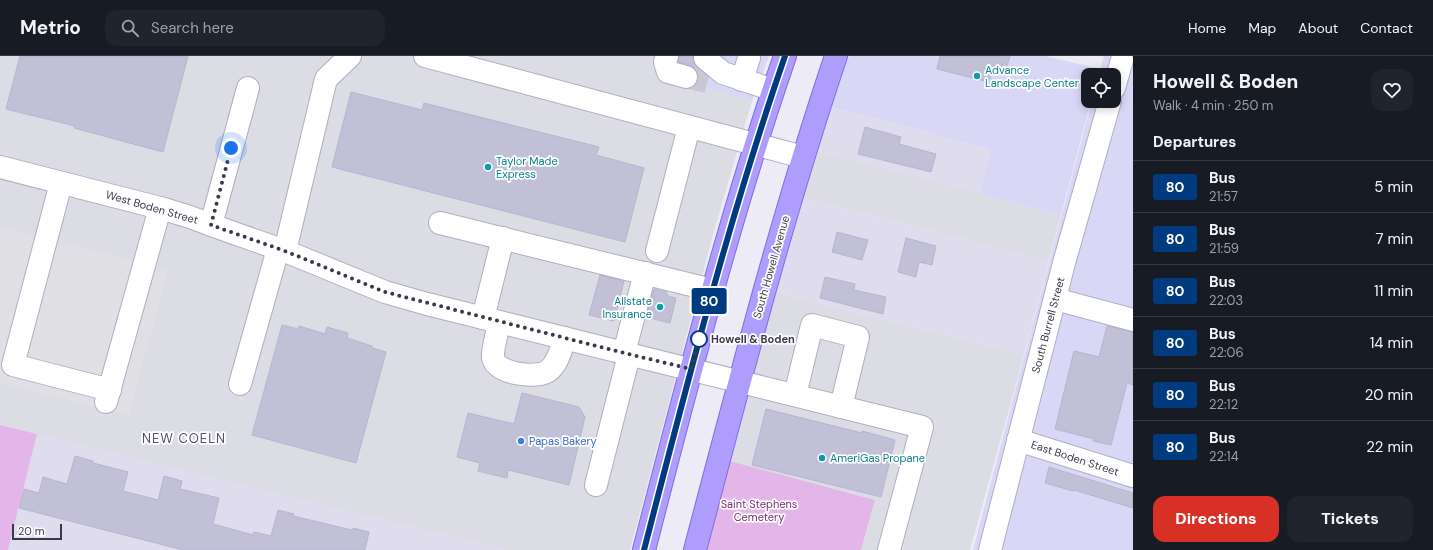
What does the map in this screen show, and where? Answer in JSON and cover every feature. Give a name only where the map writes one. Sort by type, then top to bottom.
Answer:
[{"type":"main road","points":[[644,550],[712,290],[773,90],[785,56]]},
{"type":"main road","name":"South Howell Avenue","points":[[694,550],[773,256],[836,56]]},
{"type":"street","points":[[240,384],[282,250],[326,79],[350,56]]},
{"type":"street","points":[[425,56],[803,157]]},
{"type":"street","points":[[667,56],[665,62],[668,72],[686,77]]},
{"type":"street","points":[[706,56],[705,58],[723,73],[733,71],[773,90]]},
{"type":"street","points":[[211,225],[248,88]]},
{"type":"street","name":"South Burrell Street","points":[[990,550],[1055,299],[1108,108]]},
{"type":"street","points":[[657,251],[689,127]]},
{"type":"street","name":"West Boden Street","points":[[0,167],[190,217],[282,250],[385,292],[626,354],[922,427],[889,550]]},
{"type":"street","points":[[61,182],[13,365],[108,396],[160,208]]},
{"type":"street","points":[[440,223],[712,290]]},
{"type":"street","points":[[503,238],[491,320],[493,357],[495,364],[521,375],[538,375],[548,371],[556,361],[565,338]]},
{"type":"street","points":[[596,485],[645,273]]},
{"type":"street","points":[[1055,299],[1133,320]]},
{"type":"street","points":[[795,395],[812,325],[858,337],[841,407]]},
{"type":"street","name":"East Boden Street","points":[[1018,440],[1133,476]]},
{"type":"shaded area","points":[[0,56],[658,56],[652,74],[752,101],[714,231],[630,550],[505,550],[0,425]]},
{"type":"shaded area","points":[[658,56],[769,56],[752,101],[652,74]]},
{"type":"shaded area","points":[[849,56],[1045,56],[1096,68],[1081,68],[1081,108],[1089,108],[1061,215],[979,194],[991,149],[831,107]]},
{"type":"shaded area","points":[[1104,56],[1133,56],[1133,550],[973,550],[1090,108],[1121,108],[1121,68],[1101,68]]},
{"type":"shaded area","points":[[831,107],[991,149],[979,194],[816,151]]},
{"type":"shaded area","points":[[816,151],[1061,215],[1049,261],[801,197]]},
{"type":"shaded area","points":[[801,197],[1049,261],[1024,355],[775,292]]},
{"type":"shaded area","points":[[0,227],[168,269],[129,416],[0,383]]},
{"type":"shaded area","points":[[775,292],[1024,355],[970,550],[861,550],[875,500],[730,461]]},
{"type":"shaded area","points":[[37,434],[505,550],[8,550]]},
{"type":"green space","points":[[0,425],[37,434],[8,550],[0,550]]},
{"type":"green space","name":"Saint Stephens Cemetery","points":[[730,461],[875,500],[861,550],[707,550]]},
{"type":"building","points":[[20,56],[188,56],[163,152],[74,128],[75,126],[6,109]]},
{"type":"building","points":[[679,56],[693,56],[694,63],[706,75],[704,84],[697,82],[698,74],[695,68],[678,62]]},
{"type":"building","name":"Advance Landscape Center","points":[[940,56],[1010,56],[1005,72],[993,68],[989,82],[937,69]]},
{"type":"building","name":"Taylor Made Express","points":[[351,92],[422,110],[424,103],[599,147],[596,155],[644,168],[625,242],[332,167]]},
{"type":"building","points":[[865,127],[901,137],[899,144],[936,154],[931,172],[858,154]]},
{"type":"building","points":[[837,232],[868,240],[862,260],[832,252]]},
{"type":"building","points":[[906,238],[936,246],[932,265],[919,262],[916,277],[898,272]]},
{"type":"building","points":[[600,275],[624,281],[614,321],[589,315]]},
{"type":"building","points":[[825,277],[855,284],[854,290],[886,297],[883,314],[820,298]]},
{"type":"building","name":"Allstate Insurance","points":[[654,289],[666,292],[668,296],[676,298],[670,323],[646,317]]},
{"type":"building","points":[[282,325],[298,329],[299,326],[325,334],[327,327],[348,333],[347,338],[386,352],[356,463],[252,435]]},
{"type":"building","points":[[1107,326],[1133,332],[1133,385],[1127,383],[1111,445],[1055,429],[1074,351],[1099,357]]},
{"type":"building","name":"Papas Bakery","points":[[522,393],[579,407],[585,417],[569,485],[508,470],[507,478],[478,471],[480,463],[457,457],[468,413],[514,424]]},
{"type":"building","name":"AmeriGas Propane","points":[[766,409],[895,440],[881,497],[752,465]]},
{"type":"building","points":[[75,456],[93,461],[93,463],[128,472],[123,491],[158,500],[164,476],[182,481],[180,489],[219,498],[213,524],[253,535],[254,532],[271,536],[278,510],[294,514],[293,516],[352,530],[353,528],[369,532],[365,550],[183,550],[19,508],[24,489],[39,493],[43,477],[67,484]]},
{"type":"building","points":[[1049,467],[1133,493],[1133,508],[1045,483]]},
{"type":"tunnel","points":[[686,77],[711,83]]},
{"type":"bus line","name":"80","points":[[644,550],[715,279],[785,56]]},
{"type":"place","name":"Advance Landscape Center","points":[[977,76]]},
{"type":"place","name":"Taylor Made Express","points":[[488,167]]},
{"type":"place","name":"Allstate Insurance","points":[[660,307]]},
{"type":"place","name":"Howell & Boden","points":[[699,339]]},
{"type":"place","name":"Papas Bakery","points":[[521,441]]},
{"type":"place","name":"AmeriGas Propane","points":[[822,458]]},
{"type":"district","name":"NEW COELN","points":[[184,438]]},
{"type":"route","points":[[231,148],[211,225],[228,232],[285,251],[385,292],[427,304],[691,369],[699,339]]}]
